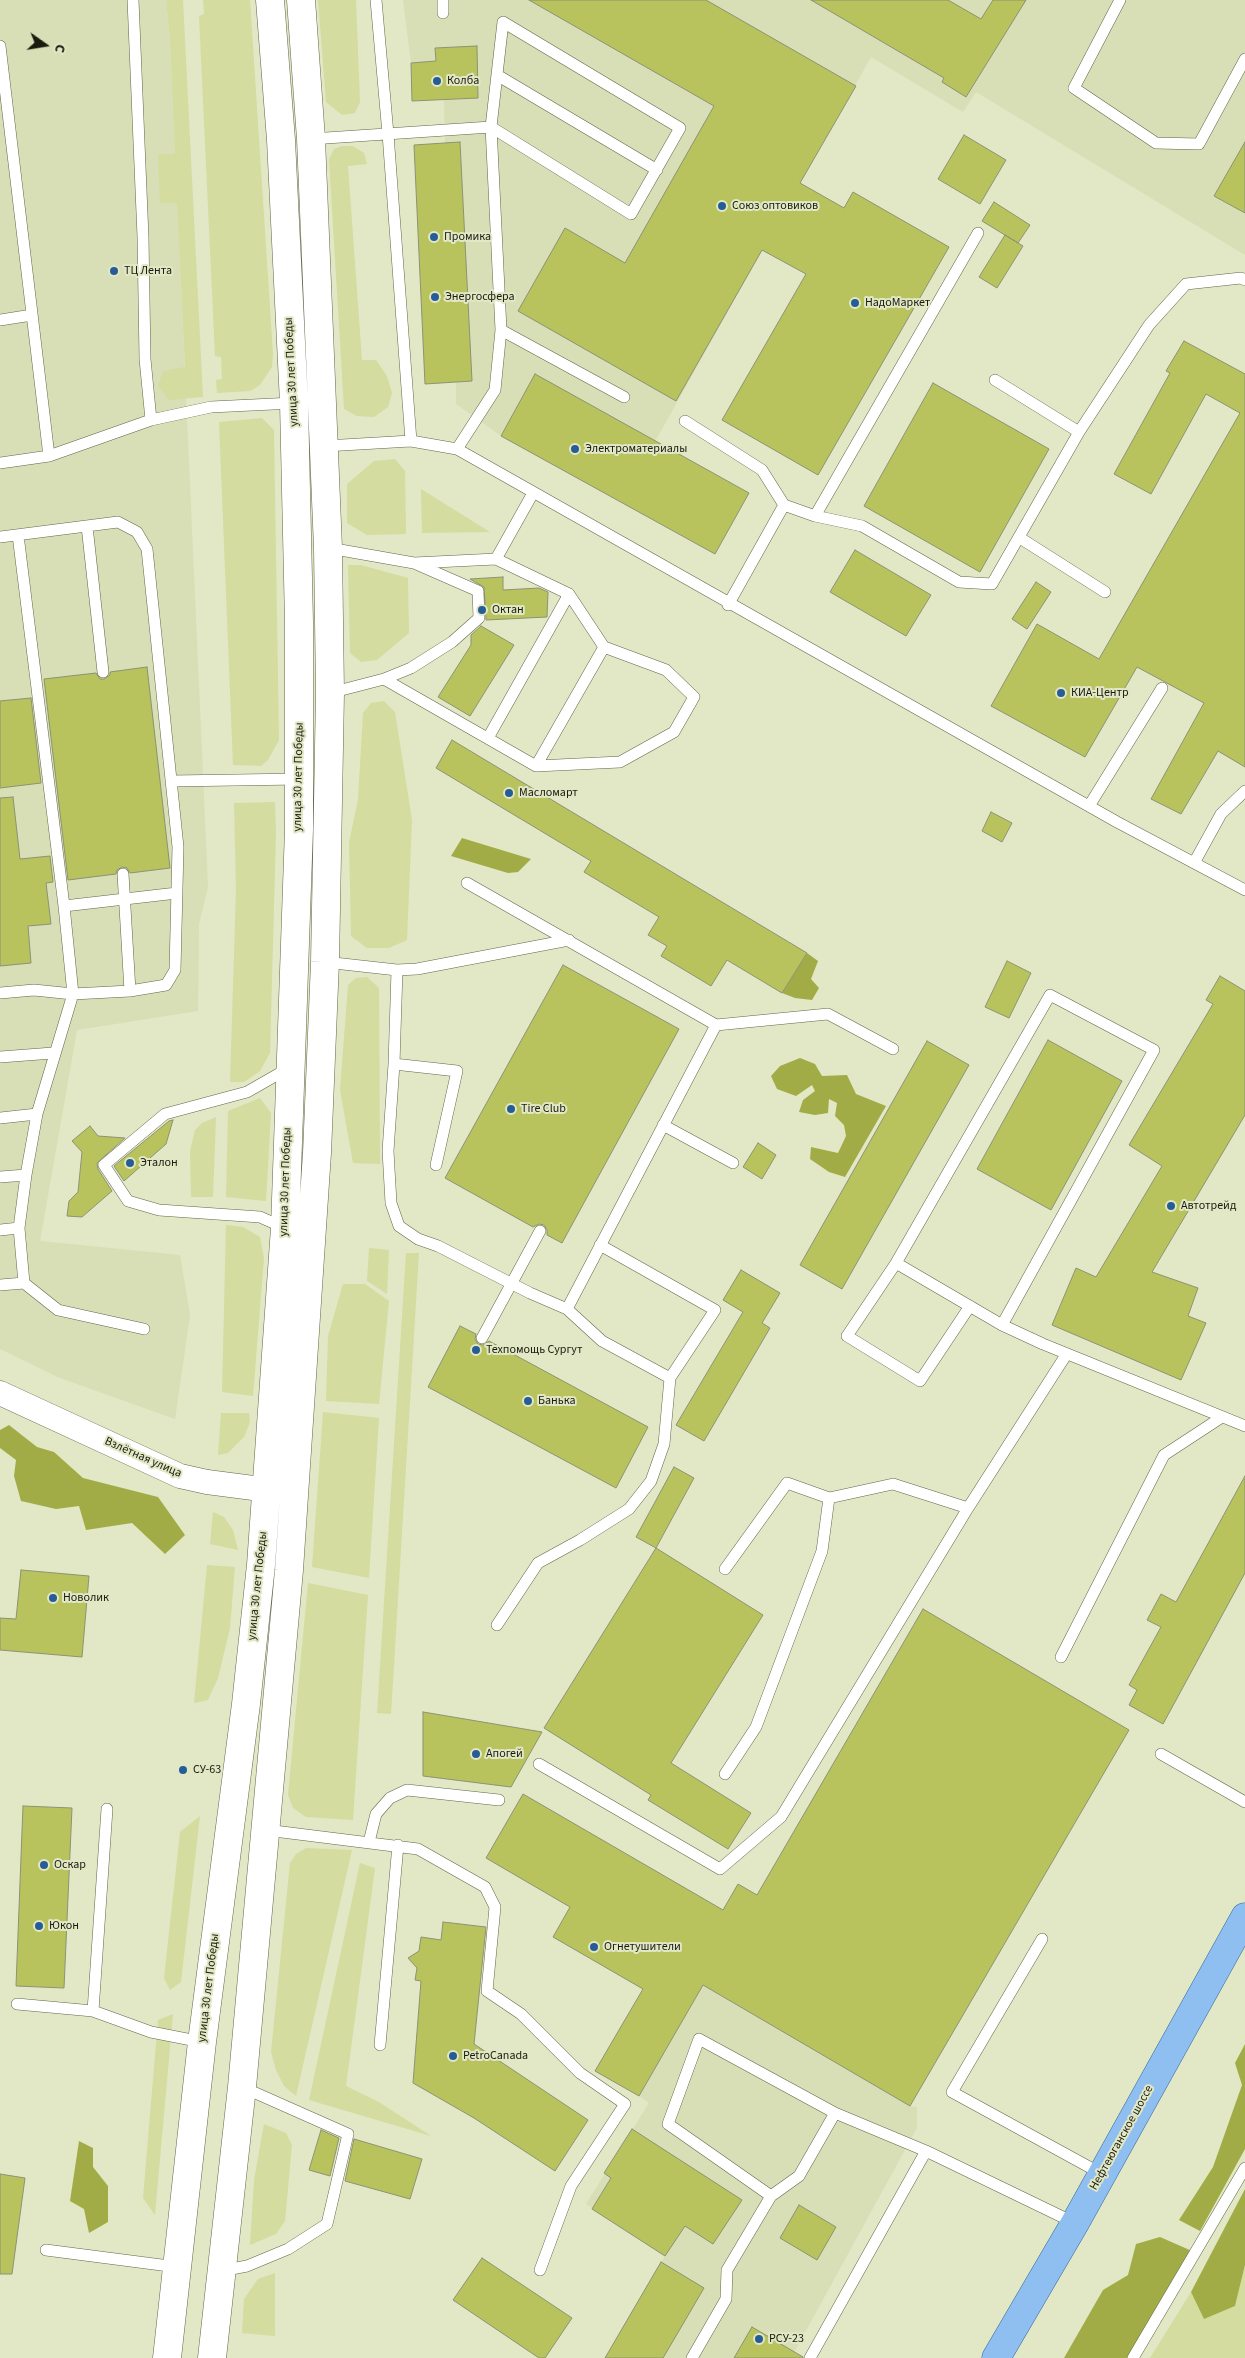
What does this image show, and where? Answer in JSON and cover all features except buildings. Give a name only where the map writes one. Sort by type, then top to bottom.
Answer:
[{"type":"main road","name":"улица 30 лет Победы","points":[[167,2358],[202,2042],[246,1704],[267,1491],[284,1228],[291,1068],[300,779],[299,612],[294,402],[281,140],[270,0]]},
{"type":"main road","points":[[212,2358],[242,2086],[295,1493],[317,1162],[325,962],[330,693],[328,548],[311,138],[300,0]]},
{"type":"main road","name":"Нефтеюганское шоссе","points":[[996,2358],[1075,2223],[1245,1917]]},
{"type":"street","name":"Взлётная улица","points":[[0,1393],[180,1476],[267,1491],[295,1493]]},
{"type":"lane","points":[[134,0],[143,228],[145,359],[150,420]]},
{"type":"lane","points":[[376,0],[411,441]]},
{"type":"lane","points":[[443,0],[443,13]]},
{"type":"lane","points":[[1120,0],[1074,88],[1156,143],[1199,144],[1245,59]]},
{"type":"lane","points":[[311,138],[491,127],[631,214],[680,128],[503,22],[491,127],[501,330],[495,390],[456,449]]},
{"type":"lane","points":[[0,46],[49,456]]},
{"type":"lane","points":[[497,75],[657,170]]},
{"type":"lane","points":[[815,516],[978,234]]},
{"type":"lane","points":[[685,421],[762,470],[784,505],[815,516],[862,526],[959,582],[992,584],[1079,432],[1149,325],[1186,284],[1241,278],[1245,280]]},
{"type":"lane","points":[[0,320],[32,315]]},
{"type":"lane","points":[[501,330],[624,397]]},
{"type":"lane","points":[[995,380],[1079,432]]},
{"type":"lane","points":[[0,463],[49,456],[150,420],[212,406],[294,402]]},
{"type":"lane","points":[[325,446],[411,441],[456,449],[1089,806],[1245,890]]},
{"type":"lane","points":[[496,559],[533,493]]},
{"type":"lane","points":[[728,604],[784,505]]},
{"type":"lane","points":[[0,537],[118,522],[137,532],[147,549],[178,847],[175,970],[166,985],[130,991],[72,994],[34,990],[0,993]]},
{"type":"lane","points":[[87,526],[103,672]]},
{"type":"lane","points":[[18,535],[64,906],[72,994],[53,1053],[37,1114],[26,1175],[19,1228],[24,1283]]},
{"type":"lane","points":[[1020,538],[1105,592]]},
{"type":"lane","points":[[328,548],[414,563],[496,559],[569,594],[604,647],[666,670],[694,697],[674,732],[620,762],[536,766],[384,678]]},
{"type":"lane","points":[[330,693],[384,678],[411,668],[452,642],[480,618],[478,591],[414,563]]},
{"type":"lane","points":[[488,738],[569,594]]},
{"type":"lane","points":[[536,766],[604,647]]},
{"type":"lane","points":[[1089,806],[1162,688]]},
{"type":"lane","points":[[172,781],[300,779]]},
{"type":"lane","points":[[1194,863],[1221,814],[1245,791]]},
{"type":"lane","points":[[123,874],[130,991]]},
{"type":"lane","points":[[467,883],[716,1025],[828,1014],[893,1049]]},
{"type":"lane","points":[[64,906],[177,893]]},
{"type":"lane","points":[[325,962],[396,970],[437,967],[569,940]]},
{"type":"lane","points":[[396,970],[394,1064],[388,1151],[391,1202],[398,1226],[418,1239],[438,1246],[530,1293],[567,1309],[602,1341],[670,1378]]},
{"type":"lane","points":[[970,1306],[920,1381],[847,1336],[896,1263],[1050,995],[1154,1050],[1002,1325]]},
{"type":"lane","points":[[567,1309],[716,1025]]},
{"type":"lane","points":[[0,1057],[53,1053]]},
{"type":"lane","points":[[394,1064],[457,1070],[436,1166]]},
{"type":"lane","points":[[284,1228],[260,1217],[160,1210],[128,1200],[104,1164],[165,1114],[247,1092],[291,1068]]},
{"type":"lane","points":[[0,1118],[37,1114]]},
{"type":"lane","points":[[663,1125],[733,1163]]},
{"type":"lane","points":[[0,1177],[26,1175]]},
{"type":"lane","points":[[0,1230],[19,1228]]},
{"type":"lane","points":[[482,1338],[540,1231]]},
{"type":"lane","points":[[497,1625],[538,1563],[580,1540],[629,1509],[651,1481],[664,1444],[670,1378],[715,1310],[600,1246]]},
{"type":"lane","points":[[896,1263],[1002,1325],[1066,1355],[1245,1426]]},
{"type":"lane","points":[[0,1285],[24,1283],[58,1310],[144,1328]]},
{"type":"lane","points":[[539,1764],[720,1869],[781,1817],[968,1508],[1066,1355]]},
{"type":"lane","points":[[1061,1657],[1164,1455],[1222,1417]]},
{"type":"lane","points":[[725,1569],[787,1483],[829,1498],[893,1484],[968,1508]]},
{"type":"lane","points":[[725,1774],[756,1727],[822,1551],[829,1498]]},
{"type":"lane","points":[[1161,1754],[1245,1802]]},
{"type":"lane","points":[[369,1842],[376,1814],[390,1798],[407,1790],[499,1800]]},
{"type":"lane","points":[[93,2011],[107,1809]]},
{"type":"lane","points":[[266,1830],[398,1844],[418,1848],[485,1887],[495,1907],[487,1991],[521,2014],[580,2073],[625,2104],[571,2186],[540,2270]]},
{"type":"lane","points":[[380,2045],[398,1844]]},
{"type":"lane","points":[[1042,1939],[952,2092],[1102,2174]]},
{"type":"lane","points":[[17,2004],[93,2011],[151,2032],[202,2042]]},
{"type":"lane","points":[[771,2196],[668,2124],[699,2039],[835,2113],[926,2151],[1075,2223]]},
{"type":"lane","points":[[221,2271],[248,2266],[288,2249],[327,2224],[348,2134],[242,2086]]},
{"type":"lane","points":[[692,2358],[726,2299],[728,2270],[771,2196],[799,2176],[835,2113]]},
{"type":"lane","points":[[810,2358],[926,2151]]},
{"type":"lane","points":[[1133,2358],[1245,2168]]},
{"type":"lane","points":[[46,2250],[177,2267]]},
{"type":"shaded area","points":[[0,0],[166,0],[170,39],[208,887],[199,924],[198,1011],[77,1030],[40,1241],[180,1255],[190,1315],[175,1419],[60,1378],[0,1349]]},
{"type":"shaded area","points":[[166,0],[183,0],[203,397],[169,400],[158,386],[163,371],[185,367],[177,203],[160,203],[158,154],[175,154],[170,39]]},
{"type":"shaded area","points":[[203,0],[250,0],[273,354],[272,367],[260,385],[250,391],[217,393],[216,380],[222,379],[221,357],[215,356],[199,16],[204,14]]},
{"type":"shaded area","points":[[318,0],[356,0],[360,102],[355,113],[342,115],[326,102]]},
{"type":"shaded area","name":"Союз оптовиков","points":[[403,0],[1245,0],[1245,255],[976,92],[963,112],[871,57],[621,502],[501,436],[456,404],[456,382],[472,381],[460,143],[445,143],[444,100],[478,98],[477,47],[435,48],[436,61],[411,63]]},
{"type":"shaded area","points":[[342,146],[353,146],[364,153],[367,164],[348,166],[362,360],[376,360],[387,376],[392,393],[388,407],[374,417],[357,416],[344,409],[329,159],[334,149]]},
{"type":"shaded area","points":[[262,418],[274,430],[279,740],[268,760],[261,766],[233,765],[219,422]]},
{"type":"shaded area","points":[[395,459],[405,471],[406,534],[367,535],[347,523],[347,484],[374,461]]},
{"type":"shaded area","points":[[421,489],[490,532],[422,533]]},
{"type":"shaded area","points":[[348,565],[361,565],[408,578],[409,633],[377,660],[361,662],[350,653]]},
{"type":"shaded area","points":[[384,701],[395,712],[412,820],[407,940],[389,948],[367,948],[351,936],[349,842],[358,800],[363,713],[371,703]]},
{"type":"shaded area","points":[[275,802],[276,833],[270,1053],[260,1071],[244,1082],[230,1082],[236,890],[234,803]]},
{"type":"shaded area","points":[[367,977],[379,988],[380,1164],[353,1163],[340,1090],[348,985],[356,978]]},
{"type":"shaded area","points":[[260,1098],[271,1113],[266,1201],[226,1197],[228,1111]]},
{"type":"shaded area","points":[[216,1117],[213,1197],[191,1197],[190,1151],[195,1130],[202,1123]]},
{"type":"shaded area","points":[[226,1225],[243,1227],[260,1237],[264,1258],[253,1396],[222,1392]]},
{"type":"shaded area","points":[[369,1248],[389,1250],[387,1294],[367,1281]]},
{"type":"shaded area","points":[[406,1253],[419,1253],[391,1714],[377,1713]]},
{"type":"shaded area","points":[[343,1284],[365,1284],[389,1301],[379,1404],[326,1401],[328,1336]]},
{"type":"shaded area","points":[[323,1412],[379,1418],[369,1578],[312,1567]]},
{"type":"shaded area","points":[[221,1413],[249,1413],[250,1422],[244,1437],[228,1453],[218,1455]]},
{"type":"shaded area","points":[[213,1512],[224,1517],[233,1530],[238,1550],[210,1544]]},
{"type":"shaded area","points":[[207,1565],[235,1567],[230,1628],[218,1678],[208,1700],[194,1703]]},
{"type":"shaded area","points":[[308,1583],[368,1595],[353,1820],[306,1817],[293,1808],[288,1795]]},
{"type":"shaded area","points":[[200,1816],[181,1982],[170,1990],[164,1978],[180,1832]]},
{"type":"shaded area","points":[[306,1848],[352,1850],[296,2096],[284,2086],[276,2070],[271,2052],[290,1863],[296,1854]]},
{"type":"shaded area","points":[[360,1863],[375,1868],[346,2086],[379,2102],[431,2136],[309,2100]]},
{"type":"shaded area","points":[[703,1985],[910,2106],[917,2107],[917,2128],[791,2358],[605,2358],[665,2256],[586,2204],[649,2103],[639,2096]]},
{"type":"shaded area","points":[[173,2014],[155,2215],[143,2198],[158,2020]]},
{"type":"shaded area","points":[[264,2124],[286,2133],[292,2145],[285,2221],[276,2234],[250,2245],[254,2180]]},
{"type":"shaded area","points":[[1245,2265],[1245,2358],[1150,2358],[1191,2292],[1205,2318],[1235,2306]]},
{"type":"shaded area","points":[[275,2273],[275,2336],[242,2333],[244,2299],[258,2279]]},
{"type":"green space","points":[[462,838],[531,859],[518,872],[508,873],[451,856]]},
{"type":"green space","points":[[807,953],[818,961],[811,979],[819,988],[812,1000],[795,998],[782,993]]},
{"type":"green space","points":[[800,1058],[815,1064],[822,1076],[847,1075],[856,1094],[886,1106],[845,1177],[829,1172],[810,1159],[811,1147],[838,1153],[846,1136],[844,1125],[835,1116],[837,1103],[829,1099],[828,1113],[815,1115],[799,1112],[803,1100],[815,1091],[812,1085],[796,1096],[777,1089],[771,1076],[780,1066]]},
{"type":"green space","points":[[9,1425],[37,1447],[54,1452],[83,1478],[158,1497],[185,1535],[165,1554],[132,1523],[86,1530],[79,1506],[56,1509],[21,1501],[14,1476],[16,1460],[0,1448],[0,1430]]},
{"type":"green space","points":[[1245,2044],[1245,2149],[1200,2231],[1179,2220],[1213,2167],[1242,2085],[1235,2063]]},
{"type":"green space","points":[[79,2141],[93,2148],[93,2167],[108,2186],[108,2222],[89,2233],[84,2209],[70,2201]]},
{"type":"green space","points":[[1245,2189],[1245,2265],[1235,2306],[1204,2319],[1191,2292]]},
{"type":"green space","points":[[1160,2237],[1192,2251],[1127,2358],[1064,2358],[1103,2290],[1128,2275],[1136,2244]]},
{"type":"place","name":"Колба","points":[[437,81]]},
{"type":"place","name":"Союз оптовиков","points":[[722,206]]},
{"type":"place","name":"Промика","points":[[434,237]]},
{"type":"place","name":"ТЦ Лента","points":[[114,271]]},
{"type":"place","name":"Энергосфера","points":[[435,297]]},
{"type":"place","name":"НадоМаркет","points":[[855,303]]},
{"type":"place","name":"Электроматериалы","points":[[575,449]]},
{"type":"place","name":"Октан","points":[[482,610]]},
{"type":"place","name":"КИА-Центр","points":[[1061,693]]},
{"type":"place","name":"Масломарт","points":[[509,793]]},
{"type":"place","name":"Tire Club","points":[[511,1109]]},
{"type":"place","name":"Эталон","points":[[130,1163]]},
{"type":"place","name":"Автотрейд","points":[[1171,1206]]},
{"type":"place","name":"Техпомощь Сургут","points":[[476,1350]]},
{"type":"place","name":"Банька","points":[[528,1401]]},
{"type":"place","name":"Новолик","points":[[53,1598]]},
{"type":"place","name":"Апогей","points":[[476,1754]]},
{"type":"place","name":"СУ-63","points":[[183,1770]]},
{"type":"place","name":"Оскар","points":[[44,1865]]},
{"type":"place","name":"Юкон","points":[[39,1926]]},
{"type":"place","name":"Огнетушители","points":[[594,1947]]},
{"type":"place","name":"PetroCanada","points":[[453,2056]]},
{"type":"place","name":"РСУ-23","points":[[759,2339]]}]
